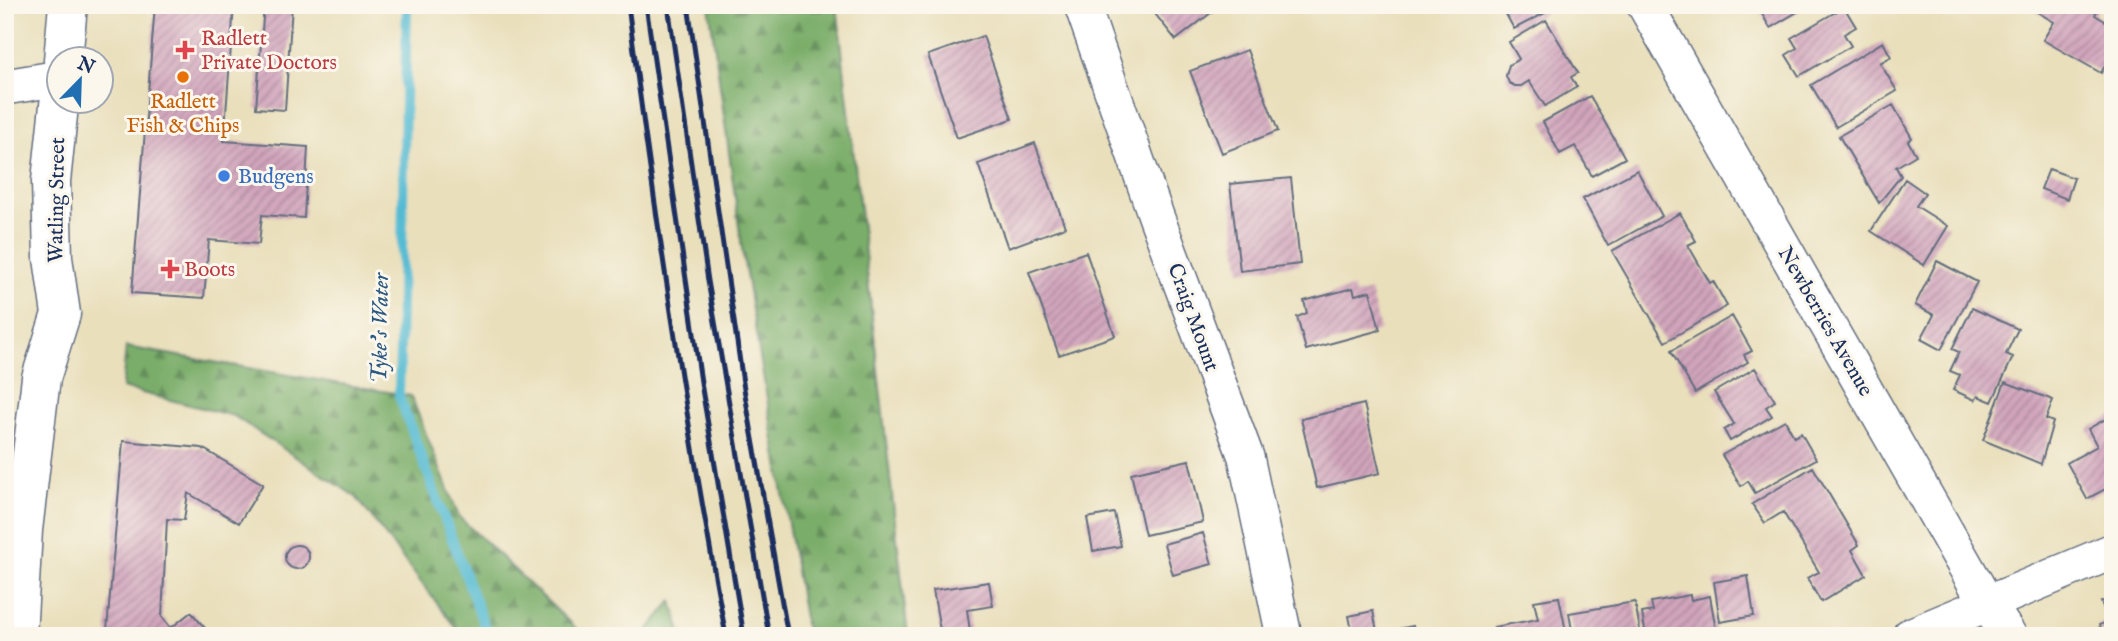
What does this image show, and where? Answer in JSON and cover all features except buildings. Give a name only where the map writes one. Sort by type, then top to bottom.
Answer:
[{"type":"main road","points":[[64,46],[68,5]]},
{"type":"main road","name":"Watling Street","points":[[18,636],[23,530],[41,378],[61,314],[53,258],[51,188],[58,116]]},
{"type":"street","name":"Craig Mount","points":[[1082,5],[1246,457],[1284,636]]},
{"type":"street","name":"Newberries Avenue","points":[[1645,5],[1987,604],[2009,636]]},
{"type":"street","points":[[5,87],[46,80]]},
{"type":"street","points":[[1910,636],[2113,551]]},
{"type":"green space","points":[[709,5],[837,5],[908,636],[807,636],[743,256]]},
{"type":"green space","points":[[126,347],[411,396],[459,517],[584,636],[462,636],[356,497],[234,416],[122,388]]},
{"type":"green space","points":[[672,601],[682,636],[643,636]]},
{"type":"waterway","name":"Tyke's Water","points":[[407,5],[399,396],[488,636]]},
{"type":"railway","points":[[628,5],[672,321],[726,636]]},
{"type":"railway","points":[[646,5],[702,389],[744,636]]},
{"type":"railway","points":[[668,5],[708,281],[769,636]]},
{"type":"railway","points":[[688,5],[743,383],[788,636]]},
{"type":"place","name":"Radlett Private Doctors","points":[[185,50]]},
{"type":"place","name":"Radlett Fish & Chips","points":[[183,77]]},
{"type":"place","name":"Budgens","points":[[224,176]]},
{"type":"place","name":"Boots","points":[[170,269]]}]
